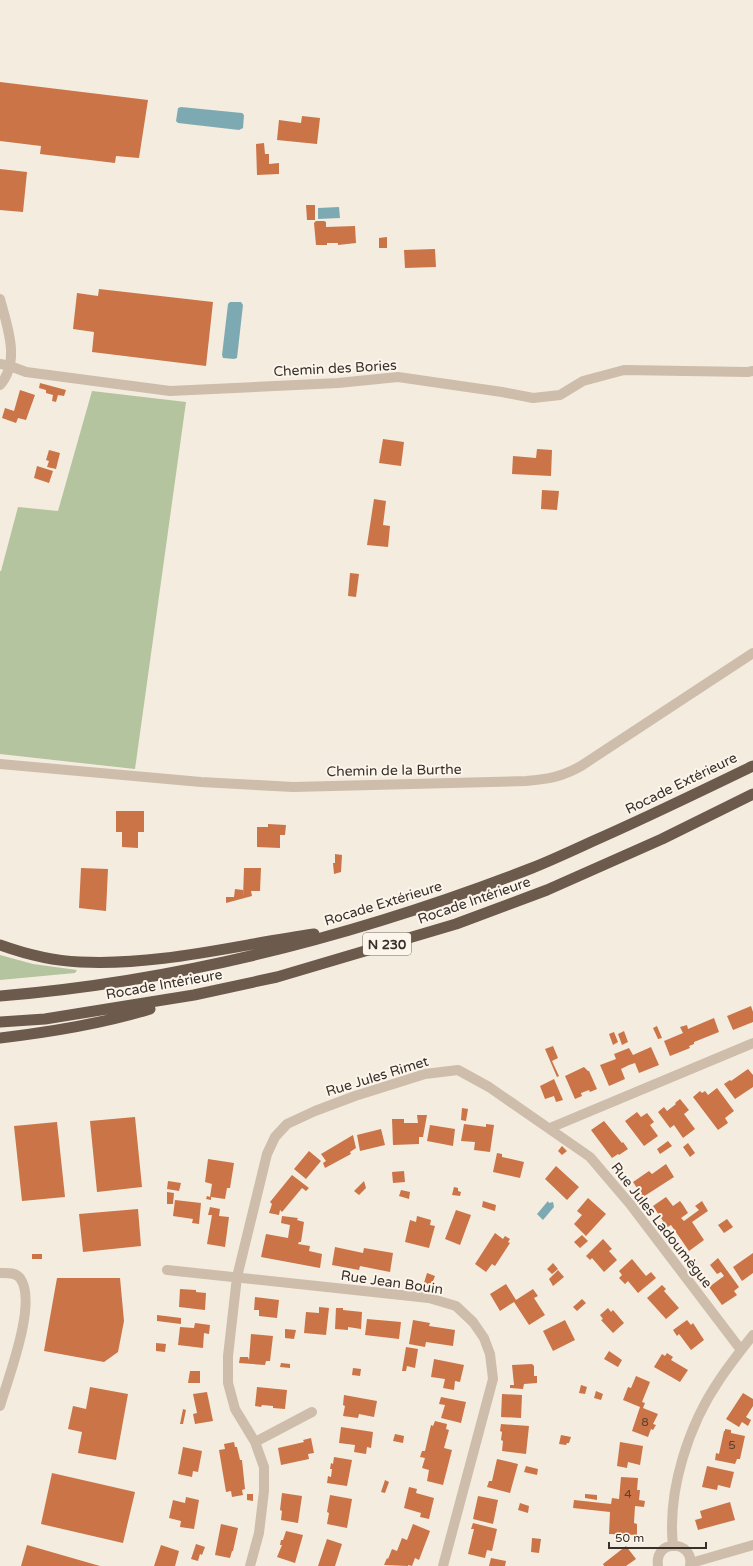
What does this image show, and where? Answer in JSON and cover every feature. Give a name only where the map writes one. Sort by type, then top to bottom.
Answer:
[{"type":"highway","name":"Rocade Extérieure","points":[[0,996],[41,993],[191,969],[272,951],[366,926],[448,899],[534,867],[665,809],[753,766]]},
{"type":"highway","name":"Rocade Intérieure","points":[[0,1022],[45,1019],[194,995],[277,977],[456,924],[547,890],[662,839],[753,794]]},
{"type":"highway","points":[[0,945],[40,956],[78,962],[118,963],[189,954],[275,939],[366,926]]},
{"type":"highway","points":[[0,1038],[49,1032],[122,1017],[194,995]]},
{"type":"street","points":[[0,299],[11,339],[5,365],[4,381],[0,386]]},
{"type":"street","name":"Chemin des Bories","points":[[5,365],[26,372],[170,391],[338,383],[398,377],[534,398],[560,395],[583,381],[624,370],[753,371]]},
{"type":"street","name":"Chemin de la Burthe","points":[[0,764],[201,782],[292,787],[526,781],[548,779],[566,775],[581,766],[753,653]]},
{"type":"street","points":[[550,1128],[753,1043]]},
{"type":"street","name":"Rue Jules Rimet","points":[[250,1566],[259,1533],[264,1491],[264,1467],[255,1442],[235,1409],[228,1383],[228,1356],[237,1277],[267,1154],[275,1137],[287,1124],[315,1111],[355,1096],[425,1074],[458,1070],[489,1087],[550,1128]]},
{"type":"street","name":"Rue Jules Ladoumègue","points":[[550,1128],[590,1156],[630,1204],[741,1350]]},
{"type":"street","name":"Rue Jean Bouin","points":[[167,1270],[429,1298],[456,1306],[473,1322],[484,1338],[490,1354],[492,1379],[443,1566]]},
{"type":"street","points":[[0,1273],[13,1274],[20,1278],[24,1287],[26,1301],[24,1324],[0,1406]]},
{"type":"street","points":[[673,1546],[671,1532],[674,1498],[682,1459],[699,1414],[719,1379],[753,1335]]},
{"type":"street","points":[[255,1442],[312,1412]]},
{"type":"street","points":[[658,1566],[660,1554],[663,1550],[673,1546],[678,1546],[686,1550],[690,1558],[690,1564],[753,1545]]},
{"type":"green space","points":[[92,391],[186,402],[135,769],[0,754],[0,571],[18,507],[58,511]]},
{"type":"green space","points":[[0,955],[33,964],[77,970],[75,973],[0,980]]},
{"type":"water","points":[[181,107],[242,113],[244,115],[243,128],[239,130],[178,123],[176,121],[178,108]]},
{"type":"water","points":[[339,207],[340,218],[318,219],[318,208]]},
{"type":"water","points":[[230,302],[241,302],[243,305],[237,358],[234,359],[223,358],[222,355],[228,304]]},
{"type":"water","points":[[548,1201],[549,1203],[553,1202],[554,1207],[543,1220],[537,1214]]},
{"type":"building","points":[[0,82],[148,100],[139,158],[116,156],[115,163],[40,154],[41,146],[0,141]]},
{"type":"building","points":[[302,116],[320,118],[317,144],[277,140],[279,120],[301,123]]},
{"type":"building","points":[[264,143],[265,154],[269,154],[269,164],[279,163],[279,174],[257,175],[256,144]]},
{"type":"building","points":[[0,169],[27,172],[23,212],[0,210]]},
{"type":"building","points":[[306,205],[315,205],[315,220],[307,220]]},
{"type":"building","points":[[316,221],[326,222],[326,227],[355,226],[356,243],[338,245],[338,243],[327,243],[327,245],[316,245],[314,223]]},
{"type":"building","points":[[387,237],[387,248],[379,248],[379,238]]},
{"type":"building","points":[[435,249],[436,267],[405,268],[404,250]]},
{"type":"building","points":[[99,289],[213,302],[206,366],[92,352],[94,332],[73,329],[77,293],[98,296]]},
{"type":"building","points":[[40,383],[66,390],[64,396],[58,395],[56,402],[52,401],[53,395],[46,393],[46,390],[39,388]]},
{"type":"building","points":[[20,390],[35,395],[26,420],[18,418],[16,423],[2,418],[5,408],[14,411]]},
{"type":"building","points":[[383,439],[404,442],[401,466],[379,463]]},
{"type":"building","points":[[537,449],[552,450],[551,476],[512,474],[513,456],[536,458]]},
{"type":"building","points":[[49,450],[60,453],[56,469],[47,467],[49,461],[46,460]]},
{"type":"building","points":[[37,466],[53,471],[49,483],[34,478]]},
{"type":"building","points":[[542,490],[559,491],[557,510],[541,509]]},
{"type":"building","points":[[374,499],[386,501],[383,525],[390,526],[388,547],[367,545]]},
{"type":"building","points":[[350,573],[359,574],[356,597],[348,596]]},
{"type":"building","points":[[116,811],[144,811],[144,832],[138,832],[138,848],[122,847],[122,832],[116,832]]},
{"type":"building","points":[[268,824],[286,825],[285,835],[280,835],[280,848],[257,847],[257,827],[268,827]]},
{"type":"building","points":[[335,854],[342,855],[341,872],[334,874],[333,863],[335,863]]},
{"type":"building","points":[[81,868],[108,869],[106,911],[79,908]]},
{"type":"building","points":[[244,868],[261,868],[260,891],[251,891],[252,896],[226,903],[226,897],[234,897],[235,889],[243,890],[243,897]]},
{"type":"building","points":[[751,1006],[753,1012],[753,1022],[733,1030],[727,1016]]},
{"type":"building","points":[[714,1018],[719,1032],[694,1042],[694,1044],[689,1046],[690,1048],[670,1056],[664,1041],[683,1033],[680,1027],[687,1025],[688,1029]]},
{"type":"building","points":[[657,1026],[662,1038],[658,1039],[653,1028]]},
{"type":"building","points":[[624,1031],[628,1042],[622,1045],[618,1034]]},
{"type":"building","points":[[614,1032],[618,1042],[613,1045],[609,1034]]},
{"type":"building","points":[[553,1046],[558,1058],[552,1061],[559,1076],[557,1077],[545,1049]]},
{"type":"building","points":[[651,1047],[659,1065],[639,1073],[635,1063],[629,1065],[621,1069],[625,1079],[609,1086],[600,1065],[616,1059],[614,1054],[629,1048],[633,1055]]},
{"type":"building","points":[[584,1067],[589,1071],[597,1089],[590,1092],[589,1090],[581,1093],[582,1096],[575,1099],[565,1076]]},
{"type":"building","points":[[748,1069],[753,1075],[753,1087],[735,1099],[724,1084]]},
{"type":"building","points":[[554,1079],[563,1100],[556,1102],[554,1096],[545,1099],[540,1086]]},
{"type":"building","points":[[717,1088],[734,1111],[725,1118],[728,1123],[718,1130],[693,1097],[700,1091],[702,1093],[705,1091],[708,1095]]},
{"type":"building","points":[[680,1099],[689,1110],[684,1114],[695,1129],[683,1138],[674,1125],[670,1128],[658,1112],[664,1107],[667,1111]]},
{"type":"building","points":[[462,1108],[468,1109],[466,1121],[461,1120]]},
{"type":"building","points":[[637,1112],[641,1117],[647,1113],[654,1122],[650,1125],[658,1136],[644,1146],[625,1121]]},
{"type":"building","points":[[417,1115],[427,1115],[423,1137],[419,1137],[419,1144],[393,1145],[392,1119],[404,1119],[404,1123],[418,1123]]},
{"type":"building","points":[[135,1117],[142,1187],[97,1192],[90,1121]]},
{"type":"building","points":[[604,1121],[628,1149],[612,1158],[591,1130]]},
{"type":"building","points":[[57,1122],[65,1197],[22,1201],[14,1126]]},
{"type":"building","points":[[464,1124],[486,1127],[486,1124],[494,1125],[490,1152],[474,1150],[475,1142],[461,1141]]},
{"type":"building","points":[[430,1125],[455,1129],[453,1146],[427,1141]]},
{"type":"building","points":[[381,1129],[385,1145],[360,1151],[357,1135]]},
{"type":"building","points":[[353,1135],[356,1148],[350,1152],[351,1154],[325,1168],[323,1163],[326,1161],[321,1154]]},
{"type":"building","points":[[668,1141],[672,1146],[660,1154],[657,1149]]},
{"type":"building","points":[[688,1143],[695,1153],[690,1157],[683,1147]]},
{"type":"building","points":[[562,1146],[567,1151],[562,1155],[558,1151]]},
{"type":"building","points":[[309,1151],[321,1161],[306,1179],[294,1169]]},
{"type":"building","points":[[497,1153],[502,1154],[502,1157],[524,1162],[520,1178],[493,1172]]},
{"type":"building","points":[[208,1159],[234,1163],[230,1188],[227,1188],[225,1199],[211,1197],[211,1200],[206,1199],[207,1196],[210,1197],[212,1184],[205,1182]]},
{"type":"building","points":[[666,1164],[674,1177],[643,1197],[633,1182],[649,1171],[652,1174]]},
{"type":"building","points":[[556,1166],[579,1187],[567,1200],[545,1179]]},
{"type":"building","points":[[404,1171],[405,1182],[393,1183],[392,1172]]},
{"type":"building","points":[[292,1175],[309,1188],[306,1191],[302,1188],[282,1212],[280,1210],[279,1215],[269,1213],[272,1204],[270,1202]]},
{"type":"building","points":[[168,1181],[181,1183],[179,1191],[167,1189]]},
{"type":"building","points":[[364,1181],[366,1188],[359,1195],[354,1191]]},
{"type":"building","points":[[454,1187],[458,1188],[458,1191],[461,1192],[460,1196],[452,1195]]},
{"type":"building","points":[[401,1190],[410,1192],[409,1199],[399,1196]]},
{"type":"building","points":[[167,1192],[174,1193],[173,1204],[167,1204]]},
{"type":"building","points":[[666,1197],[673,1206],[680,1201],[683,1205],[688,1213],[681,1218],[684,1221],[699,1210],[695,1206],[702,1201],[708,1211],[692,1222],[704,1240],[689,1251],[671,1225],[666,1228],[661,1222],[663,1221],[653,1206]]},
{"type":"building","points":[[588,1198],[606,1214],[586,1236],[574,1224],[582,1215],[577,1211]]},
{"type":"building","points":[[175,1200],[201,1203],[199,1224],[192,1223],[193,1219],[173,1216]]},
{"type":"building","points":[[483,1201],[496,1205],[495,1211],[482,1207]]},
{"type":"building","points":[[210,1207],[220,1209],[219,1216],[229,1217],[225,1247],[207,1244],[212,1215],[208,1215]]},
{"type":"building","points":[[138,1209],[141,1246],[83,1252],[79,1214]]},
{"type":"building","points":[[456,1210],[471,1215],[460,1245],[445,1239]]},
{"type":"building","points":[[282,1216],[298,1218],[297,1220],[304,1222],[301,1242],[298,1244],[310,1246],[309,1251],[322,1254],[320,1268],[261,1257],[266,1234],[288,1238],[290,1225],[281,1223]]},
{"type":"building","points":[[417,1216],[431,1220],[430,1225],[435,1226],[429,1248],[405,1242],[410,1220],[416,1222]]},
{"type":"building","points":[[727,1219],[733,1227],[724,1233],[718,1225]]},
{"type":"building","points":[[495,1233],[503,1239],[505,1236],[510,1239],[508,1242],[510,1243],[495,1266],[492,1264],[486,1272],[475,1264]]},
{"type":"building","points":[[582,1235],[588,1241],[580,1248],[574,1242]]},
{"type":"building","points":[[603,1239],[612,1249],[609,1251],[617,1260],[604,1272],[592,1258],[590,1260],[586,1256]]},
{"type":"building","points":[[335,1247],[363,1253],[364,1248],[393,1253],[390,1272],[360,1266],[359,1270],[332,1265]]},
{"type":"building","points":[[753,1253],[753,1273],[742,1281],[733,1267]]},
{"type":"building","points":[[32,1254],[42,1254],[42,1259],[32,1259]]},
{"type":"building","points":[[718,1258],[739,1287],[734,1291],[737,1295],[722,1305],[709,1287],[724,1276],[721,1272],[717,1274],[710,1265]]},
{"type":"building","points":[[632,1259],[646,1276],[651,1272],[656,1278],[638,1293],[628,1281],[625,1284],[619,1278],[622,1275],[619,1271]]},
{"type":"building","points":[[553,1263],[558,1269],[552,1274],[547,1269]]},
{"type":"building","points":[[558,1270],[564,1277],[553,1286],[549,1279]]},
{"type":"building","points":[[427,1273],[435,1276],[431,1286],[424,1283]]},
{"type":"building","points":[[57,1278],[120,1278],[124,1321],[118,1352],[104,1362],[44,1351]]},
{"type":"building","points":[[506,1284],[516,1300],[533,1289],[538,1296],[534,1298],[545,1315],[529,1325],[514,1302],[500,1311],[490,1294]]},
{"type":"building","points":[[662,1285],[666,1289],[664,1291],[679,1308],[666,1319],[647,1298]]},
{"type":"building","points":[[180,1289],[196,1290],[196,1292],[206,1293],[205,1310],[179,1307]]},
{"type":"building","points":[[255,1297],[279,1300],[277,1318],[259,1316],[259,1310],[254,1310]]},
{"type":"building","points":[[582,1299],[586,1303],[577,1311],[573,1307]]},
{"type":"building","points":[[319,1307],[329,1308],[326,1335],[304,1333],[306,1312],[319,1313]]},
{"type":"building","points":[[336,1308],[362,1312],[361,1329],[348,1327],[348,1330],[335,1329]]},
{"type":"building","points":[[608,1308],[611,1312],[613,1310],[624,1323],[613,1333],[601,1320],[603,1319],[600,1315]]},
{"type":"building","points":[[157,1315],[181,1318],[181,1324],[157,1321]]},
{"type":"building","points":[[367,1319],[401,1322],[399,1339],[365,1335]]},
{"type":"building","points":[[413,1320],[430,1323],[429,1326],[455,1330],[453,1346],[426,1342],[425,1347],[409,1344]]},
{"type":"building","points":[[565,1320],[575,1340],[553,1351],[543,1331]]},
{"type":"building","points":[[687,1320],[691,1325],[693,1323],[704,1340],[691,1350],[679,1334],[677,1336],[673,1330]]},
{"type":"building","points":[[195,1323],[210,1325],[209,1334],[204,1333],[203,1348],[178,1345],[180,1327],[194,1328]]},
{"type":"building","points":[[285,1329],[296,1330],[294,1339],[285,1338]]},
{"type":"building","points":[[251,1334],[273,1336],[270,1361],[266,1361],[265,1365],[239,1363],[240,1357],[248,1357],[249,1360]]},
{"type":"building","points":[[156,1343],[166,1344],[165,1352],[156,1351]]},
{"type":"building","points":[[406,1347],[418,1349],[415,1368],[407,1366],[406,1371],[402,1371]]},
{"type":"building","points":[[609,1351],[622,1360],[618,1367],[604,1359]]},
{"type":"building","points":[[667,1353],[673,1357],[671,1360],[688,1370],[680,1382],[654,1367],[662,1354],[665,1356]]},
{"type":"building","points":[[434,1359],[464,1365],[460,1382],[455,1381],[454,1390],[443,1388],[445,1379],[431,1377]]},
{"type":"building","points":[[281,1363],[290,1364],[290,1368],[280,1367]]},
{"type":"building","points":[[532,1364],[534,1366],[534,1376],[537,1376],[537,1383],[524,1384],[523,1389],[510,1388],[510,1385],[514,1385],[512,1365]]},
{"type":"building","points":[[353,1368],[361,1369],[360,1376],[352,1375]]},
{"type":"building","points":[[190,1371],[200,1371],[200,1383],[188,1383]]},
{"type":"building","points":[[636,1376],[650,1382],[642,1402],[645,1403],[643,1408],[658,1414],[653,1424],[656,1425],[653,1430],[651,1429],[648,1437],[632,1431],[640,1407],[623,1400],[628,1387],[631,1388]]},
{"type":"building","points":[[581,1385],[587,1387],[585,1394],[579,1393]]},
{"type":"building","points":[[90,1387],[128,1394],[116,1460],[78,1453],[82,1432],[68,1429],[73,1406],[86,1409]]},
{"type":"building","points":[[257,1387],[287,1390],[285,1409],[273,1408],[273,1406],[255,1406]]},
{"type":"building","points":[[596,1391],[603,1394],[601,1400],[594,1398]]},
{"type":"building","points":[[207,1392],[213,1421],[195,1424],[193,1414],[197,1413],[193,1394]]},
{"type":"building","points":[[743,1393],[753,1399],[753,1406],[746,1417],[751,1420],[748,1426],[742,1422],[739,1427],[726,1419]]},
{"type":"building","points":[[502,1394],[522,1395],[521,1418],[501,1417]]},
{"type":"building","points":[[344,1395],[377,1401],[374,1417],[359,1414],[358,1418],[343,1416],[345,1406],[343,1405]]},
{"type":"building","points":[[441,1397],[466,1402],[461,1423],[441,1418],[445,1405],[439,1404]]},
{"type":"building","points":[[183,1409],[186,1410],[183,1424],[180,1424]]},
{"type":"building","points":[[435,1421],[447,1424],[446,1429],[449,1430],[444,1448],[452,1450],[443,1485],[427,1481],[429,1470],[422,1468],[425,1458],[420,1457],[422,1451],[425,1451],[431,1425],[433,1426]]},
{"type":"building","points":[[501,1424],[529,1426],[526,1454],[502,1451],[503,1441],[501,1440]]},
{"type":"building","points":[[341,1427],[373,1432],[371,1448],[367,1447],[366,1454],[354,1452],[355,1445],[339,1443]]},
{"type":"building","points":[[725,1429],[731,1430],[731,1433],[745,1436],[740,1459],[737,1459],[735,1464],[715,1460],[716,1453],[719,1454]]},
{"type":"building","points":[[395,1434],[404,1436],[403,1443],[393,1441]]},
{"type":"building","points":[[561,1435],[571,1437],[569,1443],[566,1445],[559,1444]]},
{"type":"building","points":[[311,1438],[314,1453],[308,1454],[309,1459],[281,1465],[278,1448],[304,1442],[303,1440]]},
{"type":"building","points":[[234,1442],[235,1447],[237,1447],[240,1460],[242,1460],[245,1489],[242,1490],[243,1495],[232,1497],[231,1491],[226,1492],[219,1450],[225,1449],[224,1444]]},
{"type":"building","points":[[620,1442],[643,1446],[640,1465],[628,1462],[627,1468],[617,1466]]},
{"type":"building","points":[[183,1447],[202,1451],[198,1472],[193,1471],[192,1477],[178,1474]]},
{"type":"building","points":[[334,1457],[352,1460],[347,1486],[327,1483],[328,1476],[331,1477],[332,1469],[330,1469],[331,1463],[333,1464]]},
{"type":"building","points":[[497,1459],[518,1464],[510,1493],[487,1487],[489,1481],[492,1481]]},
{"type":"building","points":[[526,1466],[538,1469],[537,1475],[524,1472]]},
{"type":"building","points":[[707,1466],[734,1472],[730,1488],[718,1485],[717,1490],[702,1487]]},
{"type":"building","points":[[52,1473],[135,1492],[123,1543],[41,1524]]},
{"type":"building","points":[[621,1477],[638,1478],[637,1490],[640,1490],[639,1500],[645,1501],[644,1507],[635,1506],[634,1523],[637,1524],[637,1535],[609,1534],[610,1512],[573,1508],[574,1500],[611,1504],[612,1498],[619,1499]]},
{"type":"building","points":[[385,1480],[389,1482],[385,1493],[381,1492]]},
{"type":"building","points":[[409,1487],[417,1489],[416,1493],[434,1498],[429,1519],[420,1517],[421,1513],[404,1508]]},
{"type":"building","points":[[282,1493],[302,1496],[298,1523],[281,1520],[282,1511],[280,1510]]},
{"type":"building","points":[[247,1494],[253,1494],[253,1501],[247,1500]]},
{"type":"building","points":[[585,1494],[597,1495],[597,1500],[585,1498]]},
{"type":"building","points":[[330,1495],[352,1499],[347,1528],[327,1524],[329,1513],[327,1512]]},
{"type":"building","points":[[478,1496],[498,1500],[493,1524],[473,1519]]},
{"type":"building","points":[[186,1497],[199,1500],[194,1529],[180,1527],[181,1521],[169,1518],[173,1500],[185,1503]]},
{"type":"building","points":[[730,1502],[735,1520],[698,1530],[695,1520],[702,1518],[700,1511]]},
{"type":"building","points":[[520,1503],[529,1506],[528,1513],[518,1510]]},
{"type":"building","points":[[473,1523],[497,1529],[492,1551],[487,1550],[485,1558],[468,1554],[474,1529],[471,1529]]},
{"type":"building","points":[[221,1524],[238,1528],[230,1558],[215,1555]]},
{"type":"building","points":[[413,1524],[430,1531],[419,1560],[415,1558],[412,1566],[384,1565],[392,1549],[397,1551],[402,1538],[407,1540]]},
{"type":"building","points":[[286,1531],[303,1535],[295,1563],[277,1557],[282,1545],[280,1545],[281,1540],[283,1540]]},
{"type":"building","points":[[532,1538],[541,1539],[539,1553],[531,1552]]},
{"type":"building","points":[[327,1539],[342,1544],[335,1566],[318,1566]]},
{"type":"building","points":[[196,1544],[205,1547],[202,1555],[200,1554],[198,1561],[191,1559]]},
{"type":"building","points":[[27,1545],[100,1566],[21,1566]]},
{"type":"building","points":[[161,1545],[179,1551],[175,1566],[154,1566]]},
{"type":"building","points":[[626,1546],[636,1559],[626,1566],[604,1566],[603,1564]]},
{"type":"building","points":[[491,1558],[506,1561],[505,1566],[489,1566]]}]
